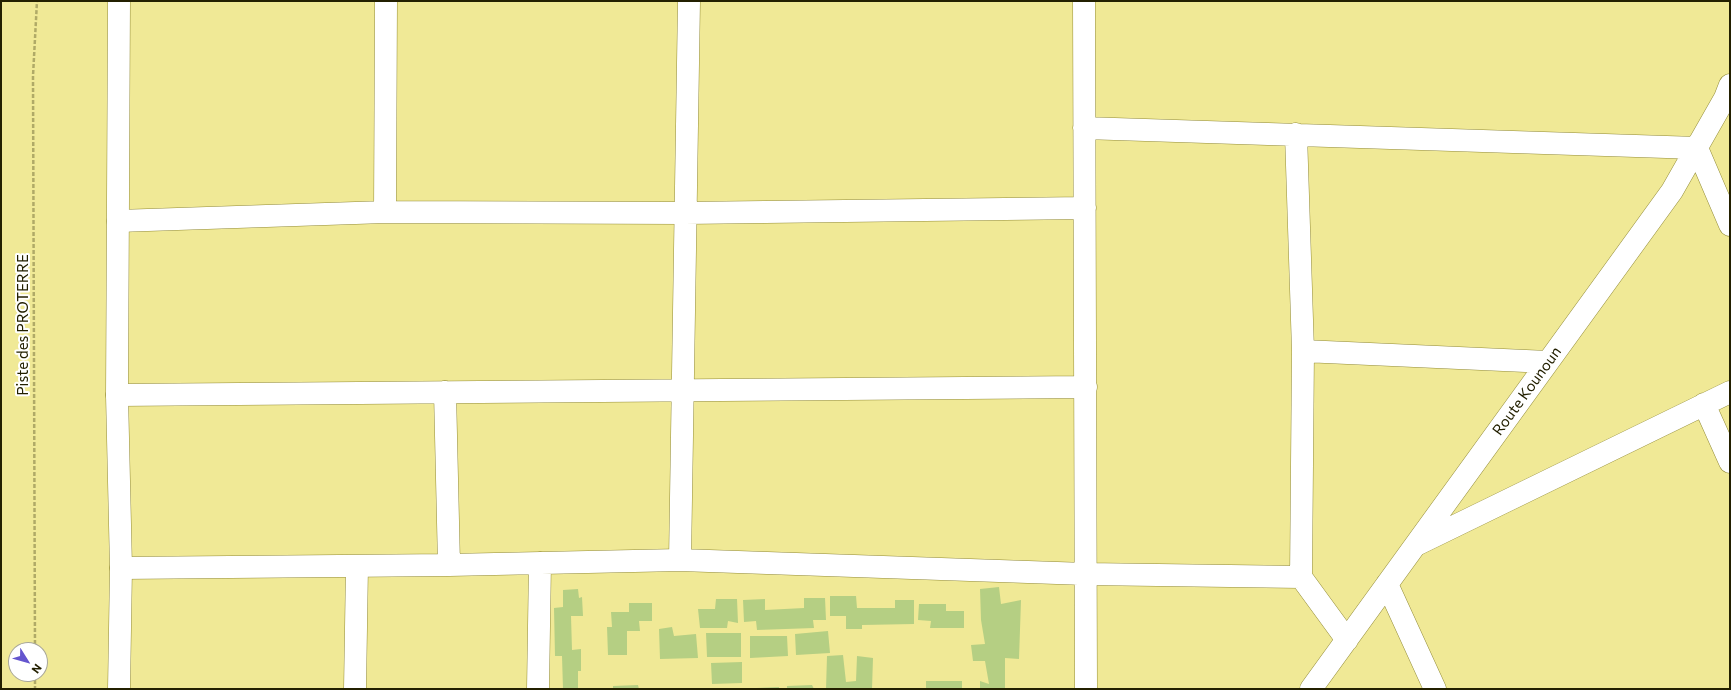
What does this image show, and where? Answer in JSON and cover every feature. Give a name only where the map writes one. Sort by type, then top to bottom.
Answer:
[{"type":"street","points":[[119,1],[117,395],[121,568],[120,689]]},
{"type":"street","points":[[385,212],[386,1]]},
{"type":"street","points":[[680,560],[689,1]]},
{"type":"street","points":[[1084,1],[1086,689]]},
{"type":"street","name":"Route Kounoun","points":[[1311,689],[1672,191],[1725,98],[1730,85]]},
{"type":"street","points":[[1084,128],[1696,148],[1730,225]]},
{"type":"street","points":[[1296,134],[1303,351],[1301,577],[1346,640]]},
{"type":"street","points":[[118,221],[385,212],[685,213],[1085,208]]},
{"type":"street","points":[[1303,351],[1548,362]]},
{"type":"street","points":[[117,395],[682,389],[1086,387]]},
{"type":"street","points":[[445,392],[449,565]]},
{"type":"street","points":[[1416,544],[1730,392]]},
{"type":"street","points":[[1704,404],[1730,462]]},
{"type":"street","points":[[121,568],[449,565],[680,560],[1086,574],[1301,577]]},
{"type":"street","points":[[538,689],[540,563]]},
{"type":"street","points":[[355,689],[357,566]]},
{"type":"street","points":[[1387,584],[1435,689]]},
{"type":"path","name":"Piste des PROTERRE","points":[[34,642],[33,76],[37,1]]},
{"type":"building","points":[[999,587],[1001,604],[1021,600],[1019,659],[1005,658],[1005,689],[980,689],[980,681],[989,684],[985,661],[973,661],[971,645],[985,644],[981,620],[980,589]]},
{"type":"building","points":[[578,589],[579,598],[582,597],[583,616],[571,616],[572,650],[581,649],[581,671],[578,671],[578,689],[563,689],[562,656],[555,656],[554,608],[563,607],[563,590]]},
{"type":"building","points":[[830,596],[856,596],[857,608],[895,608],[895,600],[914,600],[914,624],[862,625],[862,629],[846,629],[846,616],[830,616]]},
{"type":"building","points":[[804,598],[825,598],[826,620],[813,620],[814,628],[757,630],[756,621],[744,622],[743,600],[765,599],[765,610],[804,608]]},
{"type":"building","points":[[716,599],[737,599],[738,623],[728,621],[727,628],[700,628],[698,609],[715,609]]},
{"type":"building","points":[[629,603],[652,603],[652,621],[639,621],[640,631],[627,631],[627,655],[608,655],[607,627],[612,627],[611,612],[629,612]]},
{"type":"building","points":[[919,604],[946,604],[946,611],[964,611],[964,628],[930,628],[931,621],[918,620]]},
{"type":"building","points":[[672,627],[674,636],[696,634],[698,658],[660,659],[659,629]]},
{"type":"building","points":[[828,631],[830,653],[796,655],[795,634]]},
{"type":"building","points":[[706,633],[741,633],[741,657],[707,657]]},
{"type":"building","points":[[750,636],[787,636],[788,656],[750,658]]},
{"type":"building","points":[[843,655],[846,682],[856,681],[857,656],[873,658],[872,689],[826,689],[827,656]]},
{"type":"building","points":[[742,662],[742,683],[712,684],[711,663]]},
{"type":"building","points":[[926,681],[962,681],[962,689],[926,689]]},
{"type":"building","points":[[638,685],[639,689],[613,689],[613,686]]},
{"type":"building","points":[[812,685],[814,689],[787,689],[787,686]]},
{"type":"building","points":[[779,687],[779,689],[756,689],[756,688]]}]
